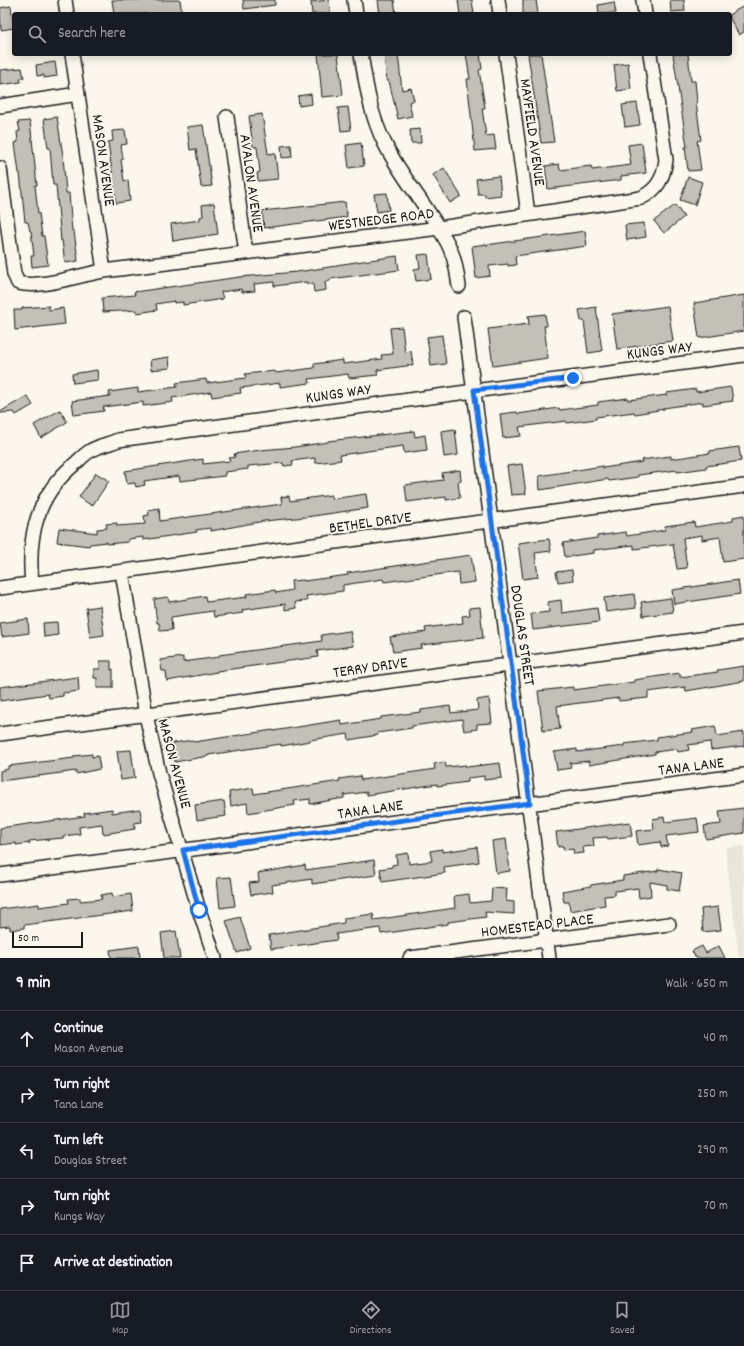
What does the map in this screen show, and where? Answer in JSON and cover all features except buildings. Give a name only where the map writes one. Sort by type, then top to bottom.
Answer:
[{"type":"street","points":[[65,0],[67,12]]},
{"type":"street","points":[[354,0],[356,12]]},
{"type":"street","points":[[498,0],[500,12]]},
{"type":"street","points":[[643,0],[645,12]]},
{"type":"street","name":"MASON AVENUE","points":[[72,56],[104,271]]},
{"type":"street","points":[[361,56],[366,88],[373,116],[384,142],[451,249],[456,265],[459,286]]},
{"type":"street","name":"MAYFIELD AVENUE","points":[[506,56],[528,214]]},
{"type":"street","name":"WESTNEDGE ROAD","points":[[0,168],[14,274],[18,283],[26,285],[64,280],[104,271],[439,228],[641,198],[651,193],[657,186],[664,172],[666,160],[650,56]]},
{"type":"street","points":[[0,106],[78,94]]},
{"type":"street","name":"AVALON AVENUE","points":[[227,117],[246,253]]},
{"type":"street","name":"DOUGLAS STREET","points":[[464,317],[530,803],[549,958]]},
{"type":"street","name":"KUNGS WAY","points":[[32,584],[30,564],[31,544],[36,519],[49,492],[66,471],[90,451],[118,440],[474,390],[744,355]]},
{"type":"street","name":"BETHEL DRIVE","points":[[0,588],[744,486]]},
{"type":"street","name":"MASON AVENUE","points":[[122,572],[146,715],[160,774],[199,910],[215,958]]},
{"type":"street","name":"TERRY DRIVE","points":[[0,734],[146,715],[511,663],[744,633]]},
{"type":"street","name":"TANA LANE","points":[[0,875],[744,775]]},
{"type":"street","name":"HOMESTEAD PLACE","points":[[410,958],[670,924]]},
{"type":"shaded area","points":[[744,846],[744,958],[739,958],[725,848]]},
{"type":"route","points":[[199,910],[183,850],[530,803],[474,390],[573,378]]}]
